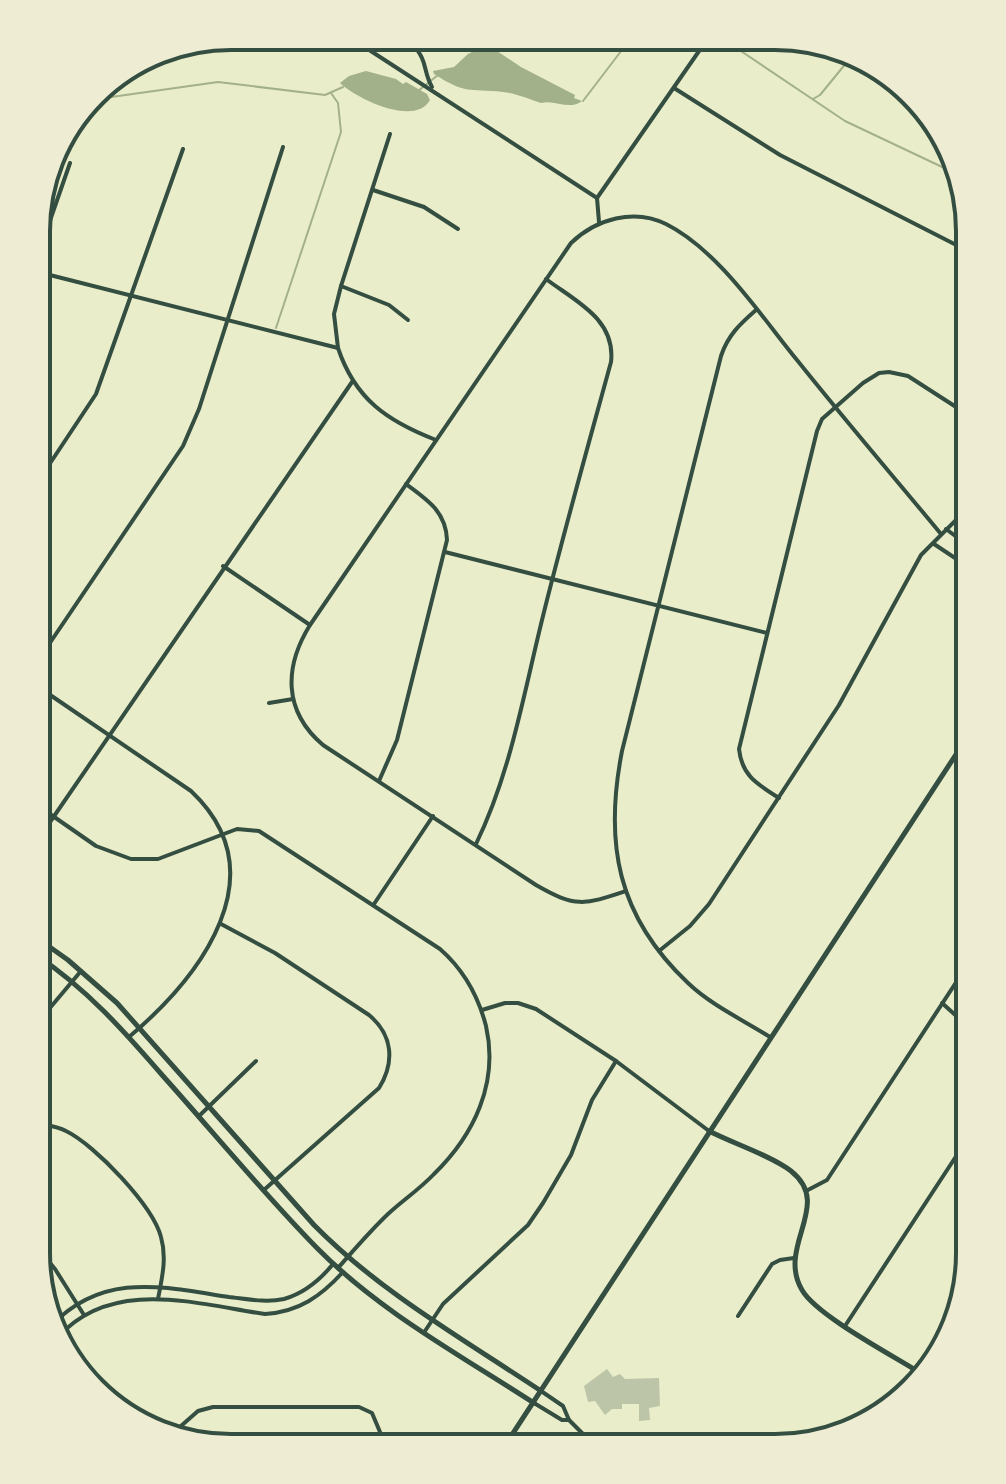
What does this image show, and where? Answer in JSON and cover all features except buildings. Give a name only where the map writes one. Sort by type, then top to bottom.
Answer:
[{"type":"street","points":[[369,50],[430,86],[597,198]]},
{"type":"street","points":[[417,50],[426,62],[430,86]]},
{"type":"street","points":[[599,222],[597,198],[700,50]]},
{"type":"street","points":[[674,88],[780,155],[956,245]]},
{"type":"street","points":[[390,134],[334,314],[338,348],[352,382],[366,400],[385,415],[436,440]]},
{"type":"street","points":[[50,643],[183,446],[199,409],[283,147]]},
{"type":"street","points":[[50,463],[96,394],[183,149]]},
{"type":"street","points":[[51,217],[70,163]]},
{"type":"street","points":[[373,190],[424,207],[458,229]]},
{"type":"street","points":[[626,891],[587,903],[562,899],[536,885],[313,737],[293,699],[291,668],[296,650],[310,625],[571,243],[584,230],[599,222],[623,217],[645,218],[666,224],[709,257],[941,534]]},
{"type":"street","points":[[50,275],[338,348]]},
{"type":"street","points":[[476,844],[490,815],[507,762],[551,580],[612,351],[607,330],[601,321],[545,278]]},
{"type":"street","points":[[341,286],[389,305],[408,320]]},
{"type":"street","points":[[756,310],[736,327],[726,341],[622,751],[613,804],[617,857],[626,891],[633,909],[659,951],[688,983],[770,1037]]},
{"type":"street","points":[[779,798],[746,774],[739,749],[822,419],[870,377],[889,372],[908,376],[956,407]]},
{"type":"street","points":[[50,821],[352,382]]},
{"type":"street","points":[[379,781],[397,740],[445,552],[447,528],[440,512],[406,484]]},
{"type":"street","points":[[659,951],[700,916],[839,705],[910,572],[921,555],[956,519]]},
{"type":"street","points":[[946,529],[956,536]]},
{"type":"street","points":[[934,544],[956,559]]},
{"type":"street","points":[[445,552],[767,633]]},
{"type":"street","points":[[223,566],[310,625]]},
{"type":"street","points":[[50,695],[191,791],[212,813],[228,852],[230,897],[221,924],[170,997],[129,1037]]},
{"type":"street","points":[[269,703],[293,699]]},
{"type":"street","points":[[513,1434],[956,754]]},
{"type":"street","points":[[50,814],[96,846],[131,859],[158,859],[237,829],[259,831],[374,904],[452,959],[469,981],[482,1010],[489,1041],[489,1077],[480,1110],[471,1127],[446,1162],[389,1212],[347,1257],[314,1299],[275,1313],[158,1299],[119,1301],[84,1315],[67,1329]]},
{"type":"street","points":[[374,904],[433,816]]},
{"type":"street","points":[[221,924],[275,953],[369,1015],[382,1028],[390,1048],[389,1068],[379,1088],[265,1189]]},
{"type":"street","points":[[50,947],[81,970],[117,1003],[314,1225],[347,1257],[378,1283],[563,1406],[569,1420],[583,1434]]},
{"type":"street","points":[[50,966],[72,982],[129,1037],[338,1268],[398,1314],[534,1403],[562,1420],[569,1420]]},
{"type":"street","points":[[50,1008],[81,970]]},
{"type":"street","points":[[806,1191],[827,1180],[956,982]]},
{"type":"street","points":[[482,1010],[505,1003],[528,1005],[616,1061],[709,1131],[785,1167],[799,1179],[806,1191],[808,1211],[794,1258],[796,1276],[808,1298],[845,1326],[913,1369]]},
{"type":"street","points":[[942,1003],[956,1016]]},
{"type":"street","points":[[199,1116],[256,1061]]},
{"type":"street","points":[[425,1331],[457,1289],[528,1225],[571,1155],[592,1100],[616,1061]]},
{"type":"street","points":[[50,1126],[64,1129],[91,1147],[147,1207],[161,1234],[164,1249],[158,1299]]},
{"type":"street","points":[[845,1326],[956,1156]]},
{"type":"street","points":[[738,1316],[772,1264],[794,1258]]},
{"type":"street","points":[[51,1264],[84,1315]]},
{"type":"street","points":[[62,1317],[78,1304],[109,1290],[135,1286],[273,1301],[304,1290],[338,1268]]},
{"type":"street","points":[[180,1427],[198,1411],[213,1407],[359,1407],[372,1413],[380,1432]]},
{"type":"shaded area","points":[[476,50],[497,51],[582,101],[572,105],[541,103],[508,93],[461,88],[434,74],[433,71],[454,67]]},
{"type":"shaded area","points":[[366,71],[403,84],[406,82],[427,94],[430,100],[423,108],[399,111],[372,103],[340,83],[349,76]]},
{"type":"waterway","points":[[583,101],[622,50]]},
{"type":"waterway","points":[[739,50],[845,121],[944,168]]},
{"type":"waterway","points":[[813,99],[820,95],[845,64]]},
{"type":"waterway","points":[[418,91],[438,75]]},
{"type":"waterway","points":[[110,97],[218,82],[325,95],[343,87]]},
{"type":"waterway","points":[[276,328],[341,132],[338,103],[331,93]]}]
